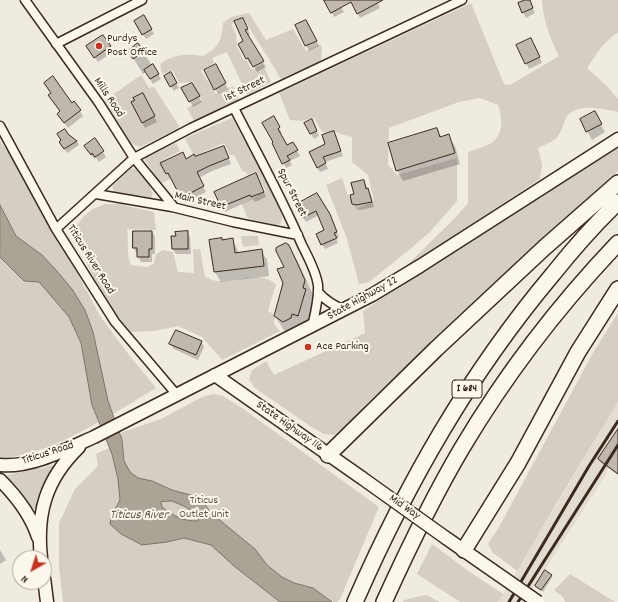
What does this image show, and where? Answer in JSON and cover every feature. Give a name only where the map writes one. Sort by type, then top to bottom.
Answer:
[{"type":"highway","points":[[328,455],[453,333],[566,228],[618,183]]},
{"type":"highway","name":"I 684","points":[[355,602],[411,483],[469,386],[533,297],[570,253],[618,202]]},
{"type":"highway","name":"I 684","points":[[384,602],[435,497],[489,406],[520,360],[555,314],[618,243]]},
{"type":"highway","points":[[464,550],[518,464],[578,352],[618,289]]},
{"type":"main road","name":"State Highway 22","points":[[94,437],[345,310],[420,266],[618,139]]},
{"type":"main road","name":"State Highway 116","points":[[215,375],[362,478]]},
{"type":"main road","name":"Titicus Road","points":[[0,465],[17,464],[46,457],[94,437]]},
{"type":"main road","points":[[40,550],[39,525],[42,509],[52,482],[59,469],[69,457],[94,437]]},
{"type":"main road","name":"Mid Way","points":[[362,478],[538,602]]},
{"type":"main road","points":[[0,480],[27,513],[35,528],[39,542]]},
{"type":"main road","points":[[46,590],[47,602]]},
{"type":"street","name":"Mills Road","points":[[25,0],[99,103],[134,158],[174,207]]},
{"type":"street","points":[[56,44],[142,0]]},
{"type":"street","name":"1st Street","points":[[56,229],[134,158],[192,128],[462,0]]},
{"type":"street","name":"Spur Street","points":[[234,108],[298,235],[314,271],[318,284],[318,292],[312,327]]},
{"type":"street","name":"Titicus River Road","points":[[0,126],[56,229],[115,322],[177,395]]},
{"type":"street","name":"Main Street","points":[[96,194],[174,207],[233,222],[298,235]]},
{"type":"street","points":[[318,292],[334,306],[345,310]]},
{"type":"shaded area","points":[[618,402],[618,450],[608,466],[607,473],[524,602],[498,602]]},
{"type":"green space","points":[[542,0],[618,0],[618,33],[609,39],[587,68],[607,86],[618,99],[618,112],[605,109],[582,108],[570,113],[566,118],[559,135],[551,142],[538,148],[542,165],[540,179],[396,276],[456,217],[468,203],[468,152],[486,146],[494,141],[501,128],[501,119],[498,105],[480,98],[459,102],[389,128],[388,165],[397,175],[457,158],[457,201],[429,233],[369,282],[359,284],[347,239],[326,185],[342,178],[347,193],[356,209],[374,201],[368,175],[352,162],[352,137],[337,132],[322,132],[314,118],[301,121],[290,120],[279,93],[471,3],[504,84],[510,85],[559,56],[548,29]]},
{"type":"green space","points":[[249,13],[266,40],[293,29],[306,51],[320,44],[322,48],[321,61],[281,79],[244,19],[231,24],[236,34],[237,46],[243,59],[247,61],[252,70],[263,64],[271,82],[247,95],[227,52],[212,58],[214,63],[201,71],[216,94],[233,86],[238,96],[238,100],[194,121],[187,108],[202,100],[190,82],[179,83],[173,71],[162,74],[160,64],[166,60],[181,55],[204,56],[217,46],[223,23],[231,17]]},
{"type":"green space","points":[[141,75],[149,88],[154,87],[179,126],[178,129],[142,146],[136,146],[129,140],[117,124],[104,101]]},
{"type":"green space","points":[[232,118],[278,205],[282,217],[281,223],[277,225],[247,217],[242,204],[266,191],[255,172],[248,175],[245,171],[243,172],[234,155],[230,155],[224,143],[194,156],[185,138]]},
{"type":"green space","points":[[0,141],[27,179],[100,316],[156,388],[113,414],[111,409],[97,417],[99,422],[76,435],[51,446],[26,454],[0,458]]},
{"type":"green space","points":[[176,143],[180,151],[165,159],[163,167],[185,171],[162,183],[145,160],[145,157]]},
{"type":"green space","points":[[618,148],[618,171],[547,234],[334,435],[324,434],[313,428],[255,388],[249,379],[252,370],[266,361],[274,375],[365,333],[363,311],[451,252]]},
{"type":"green space","points":[[132,168],[142,175],[150,186],[153,194],[151,198],[117,194],[114,190],[113,185]]},
{"type":"green space","points":[[105,204],[119,204],[154,212],[156,230],[127,229],[129,261],[131,265],[148,267],[154,263],[156,254],[163,250],[173,252],[178,272],[194,273],[193,249],[200,249],[205,277],[216,281],[233,281],[254,277],[268,280],[276,284],[268,311],[275,315],[274,324],[280,331],[222,360],[202,337],[178,326],[154,331],[131,332],[116,314],[93,276],[76,240],[77,225],[84,216],[93,209]]},
{"type":"green space","points":[[241,236],[258,236],[259,245],[243,247]]},
{"type":"green space","points":[[618,313],[618,402],[517,571],[492,552],[488,544],[499,527],[594,351]]},
{"type":"green space","name":"Titicus Outlet Unit","points":[[213,394],[223,396],[242,408],[379,507],[338,602],[63,602],[59,567],[59,523],[75,489],[98,466],[96,454],[122,442],[120,433],[161,419],[202,397]]},
{"type":"green space","points":[[31,461],[40,469],[52,465],[55,467],[37,507],[33,510],[6,479],[8,475],[17,473]]},
{"type":"green space","points":[[432,544],[503,594],[498,602],[460,602],[417,574]]},
{"type":"green space","points":[[570,574],[615,602],[565,602],[563,597],[554,590]]},
{"type":"green space","points":[[426,595],[440,602],[403,602],[404,600]]},
{"type":"water","name":"Titicus River","points":[[0,205],[16,236],[42,255],[56,270],[72,289],[85,310],[93,332],[108,401],[122,440],[124,461],[130,472],[138,478],[152,481],[172,490],[194,496],[203,502],[211,513],[255,549],[267,565],[282,577],[294,583],[313,588],[332,602],[280,602],[234,566],[211,545],[184,538],[142,545],[121,534],[110,524],[111,517],[120,500],[118,479],[112,454],[92,405],[81,343],[69,317],[39,282],[24,281],[0,257]],"holes":[[[172,501],[186,507],[199,517],[198,521],[187,520],[175,516],[162,507],[161,502]]]},
{"type":"building","points":[[324,0],[383,0],[357,14],[351,2],[331,13]]},
{"type":"building","points":[[525,0],[530,0],[533,8],[522,13],[518,3]]},
{"type":"building","points":[[144,15],[152,29],[142,35],[134,21]]},
{"type":"building","points":[[243,18],[248,29],[245,30],[264,61],[253,67],[248,58],[246,59],[238,44],[243,41],[234,21]]},
{"type":"building","points":[[306,20],[317,41],[305,46],[295,25]]},
{"type":"building","points":[[103,35],[111,46],[94,58],[86,46]]},
{"type":"building","points":[[531,38],[540,57],[525,64],[516,45]]},
{"type":"building","points":[[138,43],[144,51],[133,59],[128,51]]},
{"type":"building","points":[[153,64],[159,74],[150,79],[144,70]]},
{"type":"building","points":[[216,64],[226,83],[214,90],[204,70]]},
{"type":"building","points":[[171,72],[177,83],[170,87],[164,76]]},
{"type":"building","points":[[53,76],[72,103],[74,101],[81,110],[64,123],[57,114],[60,111],[48,95],[51,93],[44,83]]},
{"type":"building","points":[[192,83],[200,96],[189,102],[181,88]]},
{"type":"building","points":[[143,93],[155,116],[142,123],[131,102],[135,100],[133,98]]},
{"type":"building","points":[[595,111],[602,124],[586,132],[580,119]]},
{"type":"building","points":[[274,116],[280,127],[278,129],[287,145],[293,142],[298,150],[287,156],[290,160],[282,164],[272,143],[273,142],[262,123]]},
{"type":"building","points":[[312,119],[317,131],[310,134],[304,123]]},
{"type":"building","points":[[437,128],[440,137],[449,134],[455,153],[396,171],[388,143]]},
{"type":"building","points":[[65,129],[68,134],[77,141],[64,149],[59,142],[61,140],[57,134]]},
{"type":"building","points":[[334,131],[341,151],[323,157],[326,163],[317,168],[309,152],[325,144],[322,135]]},
{"type":"building","points":[[95,138],[104,151],[95,157],[92,153],[91,155],[84,146]]},
{"type":"building","points":[[224,146],[229,158],[197,172],[204,186],[181,198],[168,173],[166,174],[160,163],[183,152],[186,159],[194,154],[195,156]]},
{"type":"building","points":[[256,173],[264,192],[251,197],[250,195],[221,207],[214,192]]},
{"type":"building","points":[[364,180],[372,202],[356,205],[352,204],[350,195],[354,194],[351,183]]},
{"type":"building","points":[[317,193],[330,214],[337,232],[334,233],[337,238],[321,245],[316,234],[324,230],[316,211],[302,218],[295,205]]},
{"type":"building","points":[[133,231],[152,231],[152,249],[149,249],[149,257],[137,257],[137,248],[133,248]]},
{"type":"building","points":[[188,231],[188,249],[172,249],[171,236],[176,236],[175,232]]},
{"type":"building","points":[[222,238],[222,240],[233,238],[235,253],[262,249],[264,266],[214,272],[209,240]]},
{"type":"building","points":[[286,243],[289,245],[305,280],[303,288],[306,289],[298,316],[292,314],[291,318],[283,322],[274,316],[283,283],[277,269],[284,267],[276,248]]},
{"type":"building","points":[[176,330],[202,341],[196,355],[169,344]]},
{"type":"building","points":[[618,429],[618,474],[598,459]]},
{"type":"building","points":[[545,570],[552,575],[541,590],[535,586]]},
{"type":"railway","points":[[509,602],[589,466],[618,421]]},
{"type":"railway","points":[[518,602],[618,445]]},
{"type":"place","name":"Purdys Post Office","points":[[99,46]]},
{"type":"place","name":"Ace Parking","points":[[308,347]]}]
